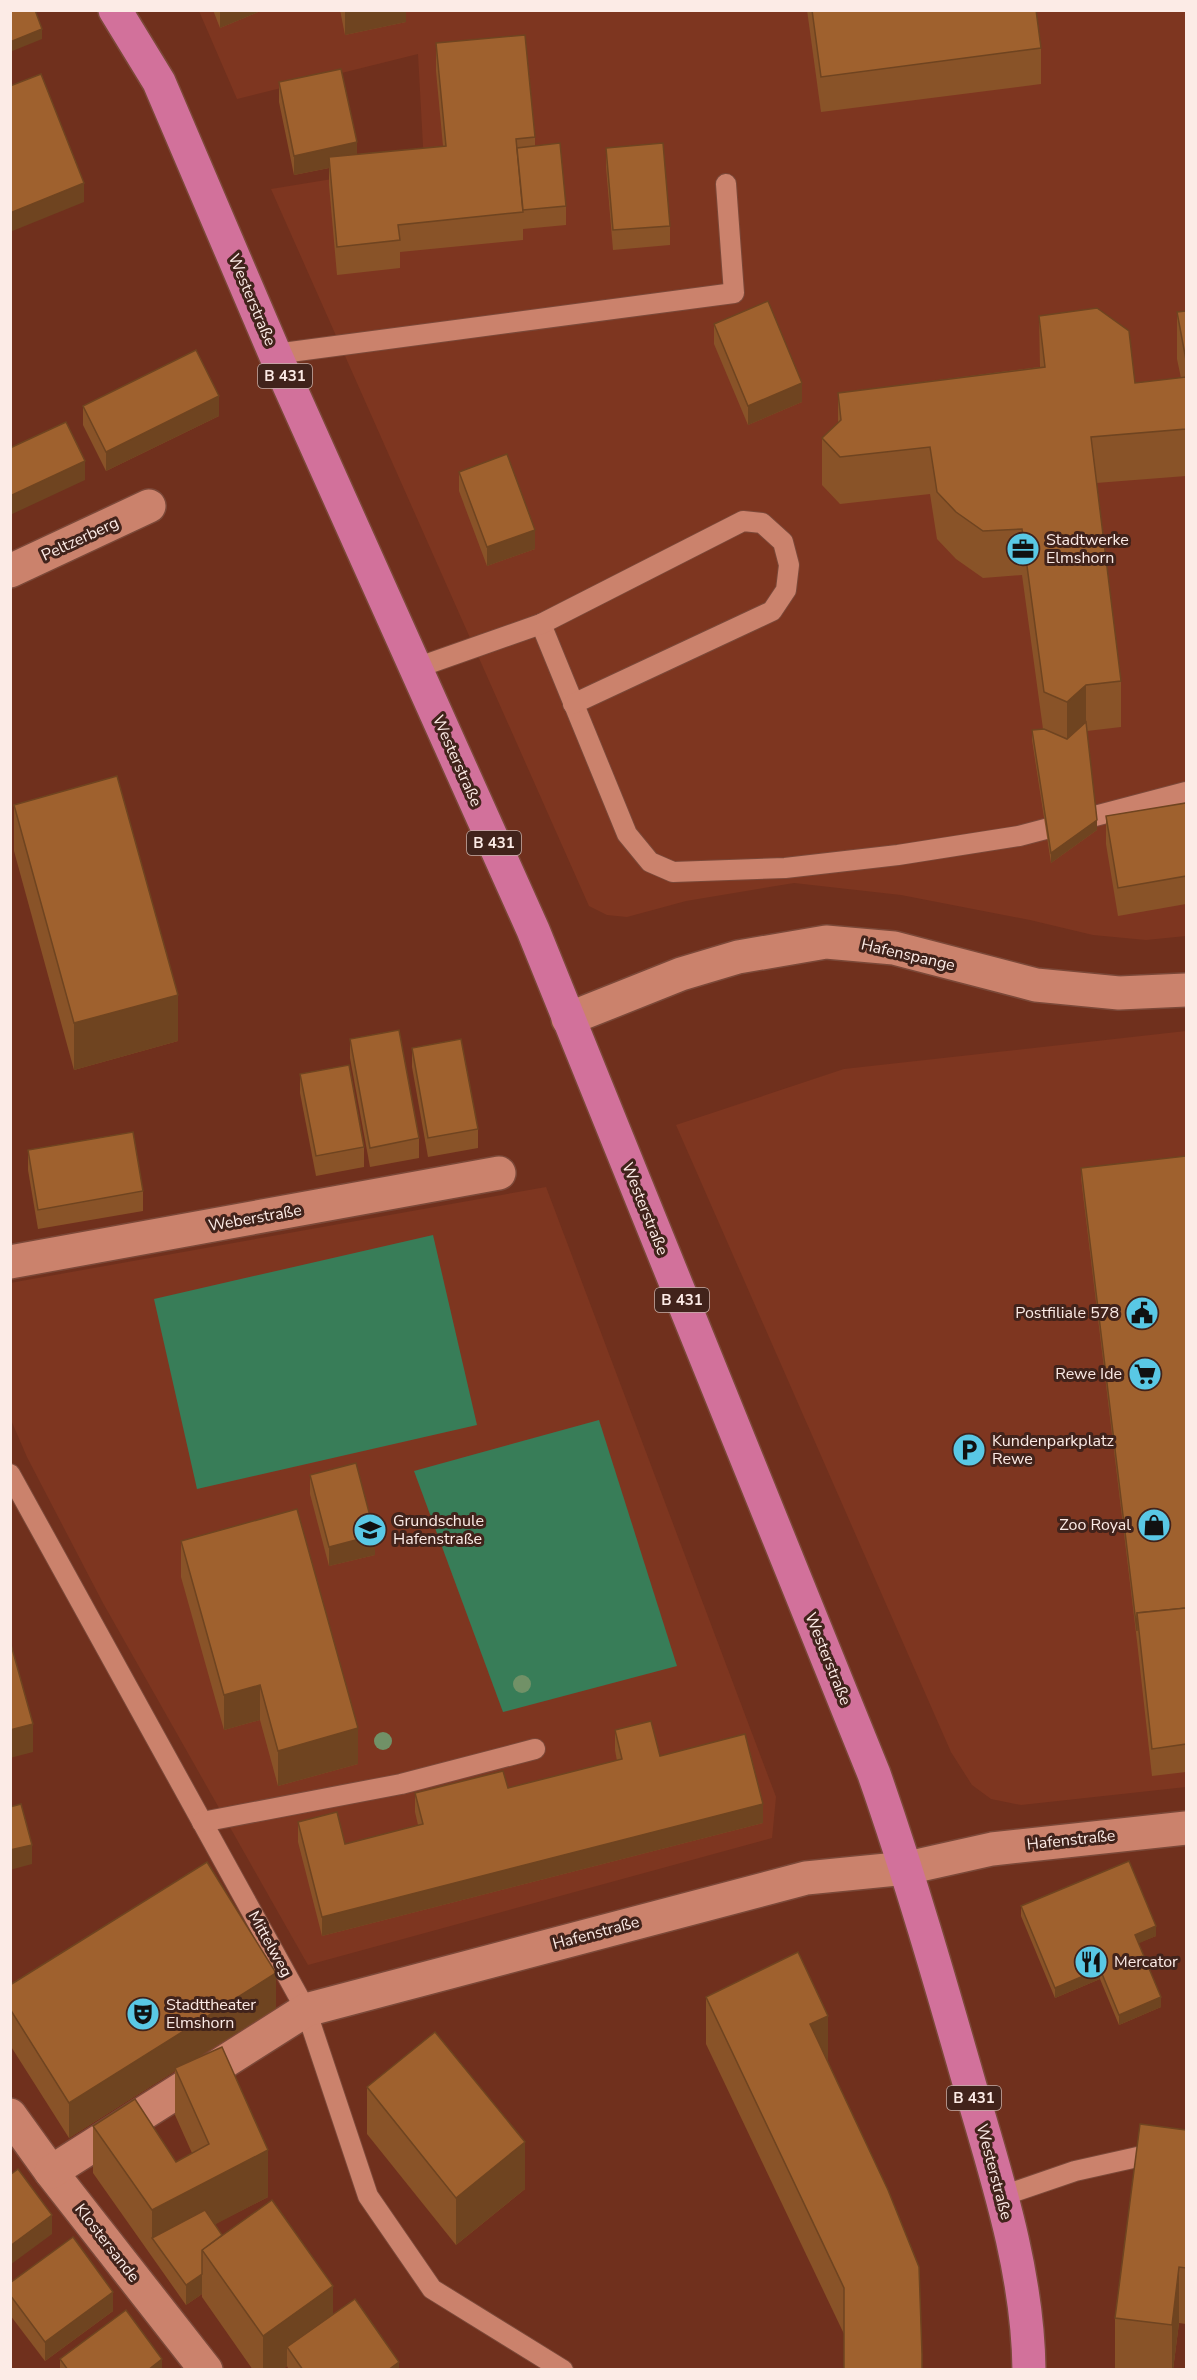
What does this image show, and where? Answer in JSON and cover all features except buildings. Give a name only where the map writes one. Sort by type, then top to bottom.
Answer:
[{"type":"main road","name":"Westerstraße","points":[[115,10],[159,82],[275,354],[533,930],[874,1774],[907,1869],[1002,2196],[1028,2330],[1029,2370]]},
{"type":"main road","name":"Westerstraße","points":[[142,10],[159,82]]},
{"type":"street","name":"Peltzerberg","points":[[10,571],[149,506]]},
{"type":"street","name":"Hafenspange","points":[[568,1019],[692,971],[758,953],[825,942],[894,948],[1036,985],[1119,993],[1186,990]]},
{"type":"street","name":"Weberstraße","points":[[10,1262],[500,1173]]},
{"type":"street","name":"Hafenstraße","points":[[51,2172],[306,2010],[806,1878],[907,1869],[992,1849],[1186,1828]]},
{"type":"street","name":"Klostersande","points":[[10,2115],[51,2172],[206,2370]]},
{"type":"lane","points":[[275,354],[734,293],[726,184]]},
{"type":"lane","points":[[416,668],[541,624],[743,521],[762,523],[783,542],[789,564],[786,590],[772,611],[573,704]]},
{"type":"lane","points":[[541,624],[627,834],[650,862],[673,872],[784,868],[997,840],[1186,792]]},
{"type":"lane","name":"Mittelweg","points":[[10,1474],[306,2010],[368,2196],[432,2289],[563,2370]]},
{"type":"lane","points":[[202,1822],[401,1784],[535,1749]]},
{"type":"lane","points":[[1002,2196],[1074,2171],[1142,2156],[1186,2161]]},
{"type":"shaded area","points":[[199,11],[1186,11],[1186,936],[1146,940],[1093,935],[1030,920],[901,895],[794,883],[686,901],[627,917],[607,915],[589,906],[271,189],[424,164],[418,54],[237,99]]},
{"type":"shaded area","name":"Kundenparkplatz Rewe","points":[[1186,1031],[1186,1787],[1021,1805],[991,1799],[972,1785],[951,1752],[676,1125],[844,1069]]},
{"type":"shaded area","name":"Grundschule Hafenstraße","points":[[546,1187],[776,1797],[772,1838],[308,1965],[103,1603],[27,1457],[11,1420],[10,1283]]},
{"type":"green space","points":[[433,1235],[477,1425],[197,1489],[154,1299]]},
{"type":"green space","points":[[599,1420],[677,1666],[503,1712],[414,1471]]},
{"type":"place","name":"Stadtwerke Elmshorn","points":[[1023,549]]},
{"type":"place","name":"Postfiliale 578","points":[[1142,1313]]},
{"type":"place","name":"Rewe Ide","points":[[1145,1374]]},
{"type":"place","name":"Kundenparkplatz Rewe","points":[[969,1450]]},
{"type":"place","name":"Zoo Royal","points":[[1154,1525]]},
{"type":"place","name":"Grundschule Hafenstraße","points":[[370,1530]]},
{"type":"place","name":"Mercator","points":[[1091,1962]]},
{"type":"place","name":"Stadttheater Elmshorn","points":[[143,2014]]}]
